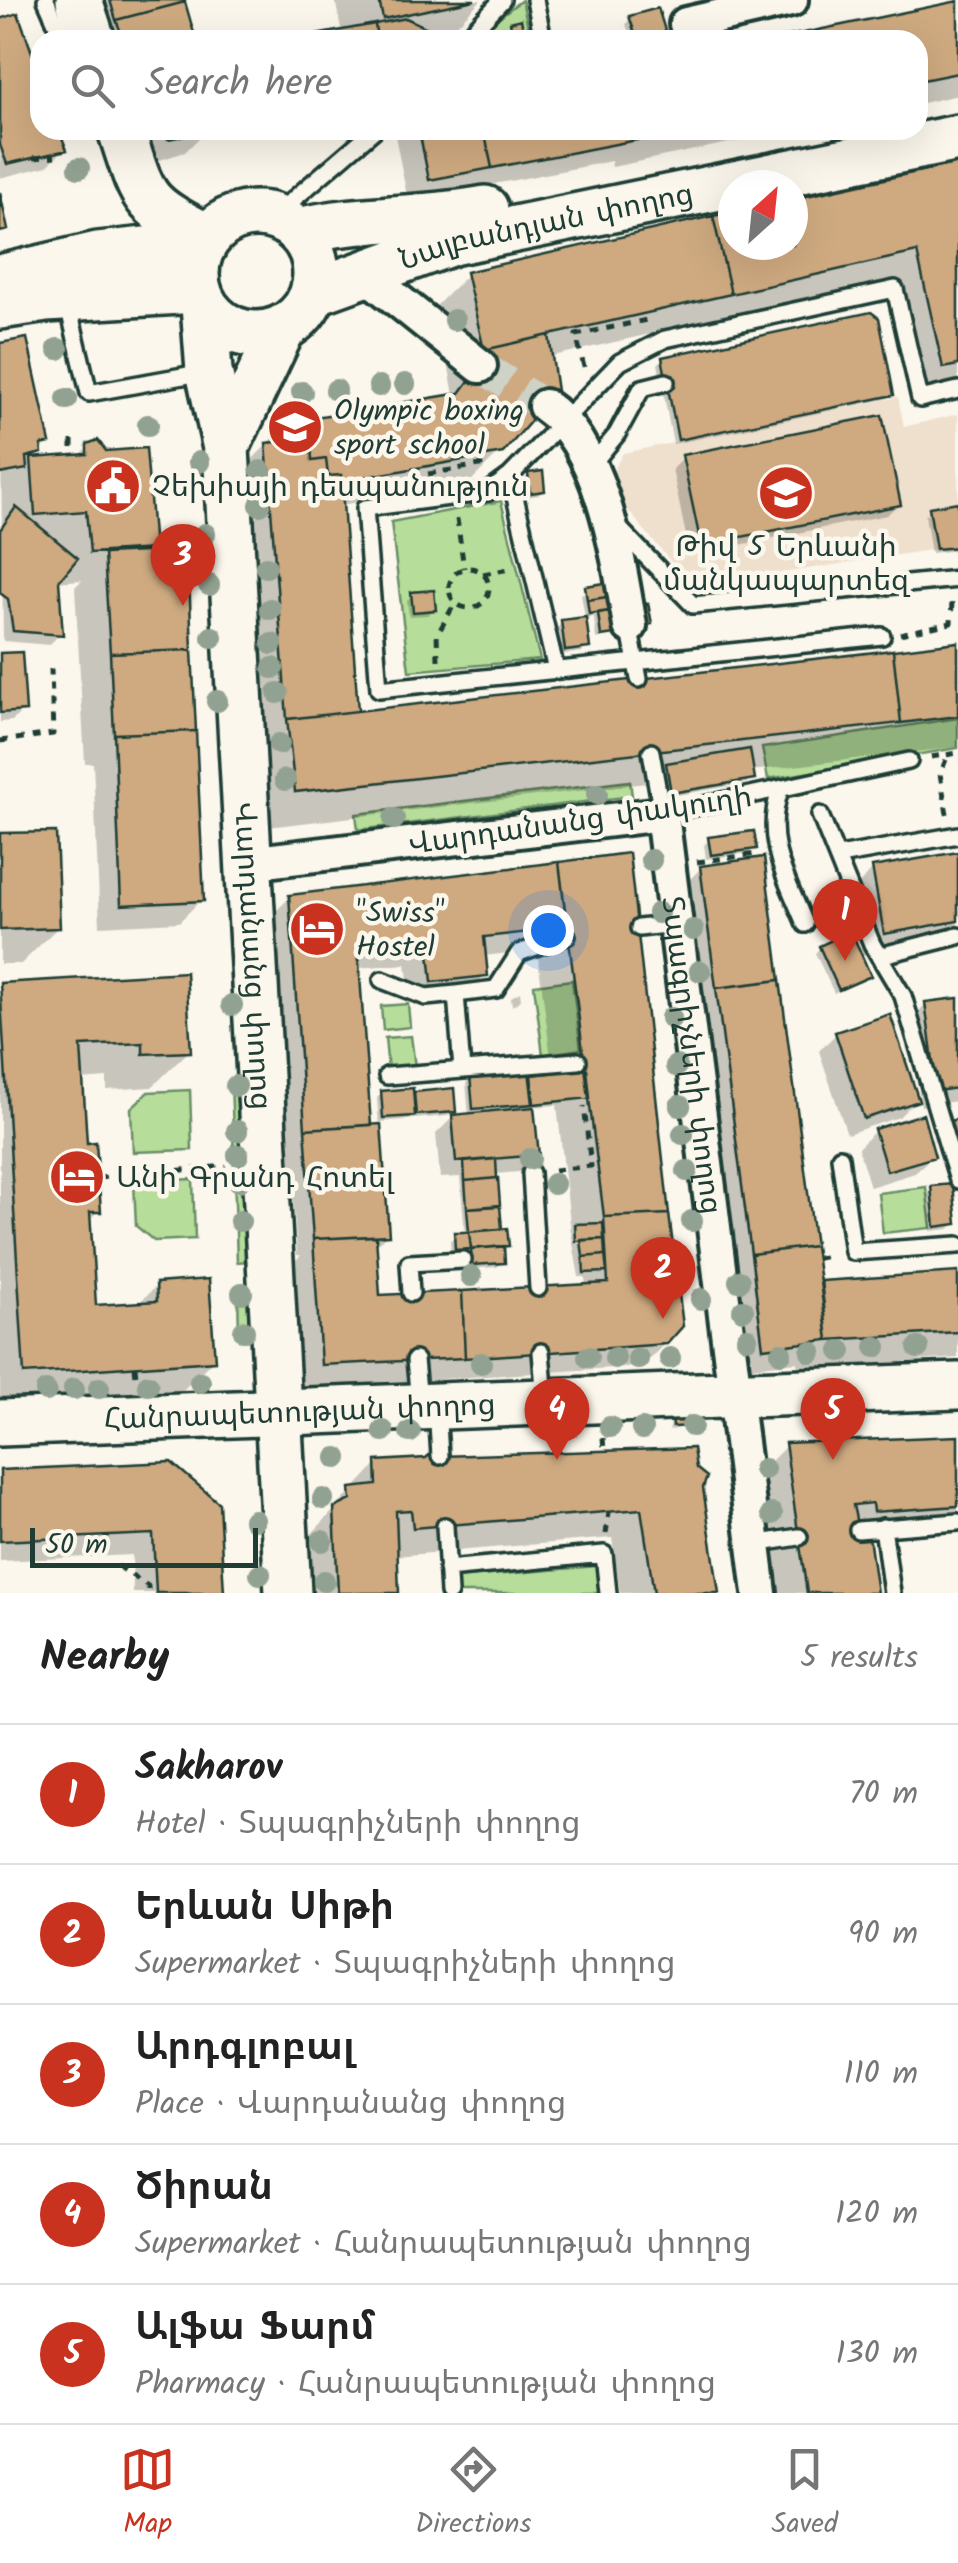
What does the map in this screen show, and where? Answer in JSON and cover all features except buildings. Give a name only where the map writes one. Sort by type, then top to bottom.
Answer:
[{"type":"street","points":[[79,0],[89,30]]},
{"type":"street","points":[[686,24],[792,0]]},
{"type":"street","points":[[928,121],[958,115]]},
{"type":"street","name":"Նալբանդյան փողոց","points":[[314,292],[452,242],[958,138]]},
{"type":"street","points":[[123,140],[144,199],[205,241]]},
{"type":"street","name":"Նալբանդյան փողոց","points":[[286,224],[447,216],[833,140]]},
{"type":"street","points":[[0,306],[66,298],[200,297],[228,328],[246,334],[282,329],[306,308],[314,292],[315,260],[286,224],[259,213],[230,219],[205,241],[195,266],[200,297],[209,371],[226,448]]},
{"type":"street","points":[[0,278],[98,255],[205,241]]},
{"type":"street","points":[[365,274],[480,366]]},
{"type":"street","name":"Վարդանանց փողոց","points":[[282,329],[226,448],[288,1593]]},
{"type":"street","points":[[555,412],[612,519],[631,634]]},
{"type":"street","name":"Վարդանանց փակուղի","points":[[248,863],[662,814]]},
{"type":"street","name":"Տպագրիչների փողոց","points":[[662,814],[760,1593]]},
{"type":"street","name":"Հանրապետության փողոց","points":[[0,1424],[544,1399],[958,1386]]},
{"type":"lane","points":[[46,0],[59,30]]},
{"type":"lane","points":[[474,30],[502,0]]},
{"type":"lane","points":[[535,0],[541,30]]},
{"type":"lane","points":[[286,224],[365,140]]},
{"type":"lane","points":[[882,636],[638,670],[556,670],[379,688],[364,508],[488,492],[510,476],[555,412],[620,362],[665,338],[895,289],[920,399],[958,390]]},
{"type":"lane","points":[[66,298],[76,322],[89,393],[209,371]]},
{"type":"lane","points":[[588,469],[617,434],[642,388],[666,382]]},
{"type":"lane","points":[[510,476],[556,670]]},
{"type":"lane","points":[[612,519],[693,605],[955,580]]},
{"type":"lane","points":[[631,634],[638,670]]},
{"type":"lane","points":[[651,752],[662,814]]},
{"type":"lane","name":"Վարդանանց փակուղի","points":[[662,814],[909,760]]},
{"type":"lane","points":[[780,790],[770,819],[776,851],[805,924]]},
{"type":"lane","points":[[820,815],[876,950],[903,996],[958,1180]]},
{"type":"lane","points":[[838,856],[952,836]]},
{"type":"lane","points":[[639,928],[674,924]]},
{"type":"lane","points":[[382,980],[426,997],[496,989],[518,953],[568,936]]},
{"type":"lane","points":[[876,950],[958,936]]},
{"type":"lane","points":[[456,994],[462,1070]]},
{"type":"lane","points":[[387,1076],[578,1061]]},
{"type":"lane","points":[[840,1158],[853,1252],[954,1246],[946,1226]]},
{"type":"lane","points":[[531,1173],[538,1288]]},
{"type":"lane","points":[[411,1294],[409,1263],[463,1260]]},
{"type":"lane","points":[[541,1352],[544,1399]]},
{"type":"lane","points":[[415,1360],[440,1456]]},
{"type":"lane","points":[[858,1530],[958,1522]]},
{"type":"lane","points":[[445,1526],[449,1593]]},
{"type":"lane","points":[[883,1527],[892,1593]]},
{"type":"lane","points":[[754,1544],[799,1537]]},
{"type":"lane","points":[[448,1570],[604,1554],[608,1593]]},
{"type":"path","points":[[34,158],[55,156]]},
{"type":"path","points":[[72,440],[72,455]]},
{"type":"path","points":[[417,476],[489,463]]},
{"type":"path","points":[[454,496],[464,569]]},
{"type":"path","points":[[439,682],[437,635],[456,604],[449,583],[464,569]]},
{"type":"path","points":[[456,604],[475,607],[488,593],[483,574],[464,569]]},
{"type":"path","points":[[901,634],[951,623],[955,580]]},
{"type":"path","points":[[0,741],[53,734],[52,669]]},
{"type":"path","points":[[929,758],[958,753]]},
{"type":"path","points":[[948,755],[940,774],[952,836]]},
{"type":"path","points":[[690,863],[776,851]]},
{"type":"path","points":[[531,1173],[591,1166],[584,1106]]},
{"type":"path","points":[[98,1178],[201,1168]]},
{"type":"path","points":[[135,1367],[136,1377]]},
{"type":"path","points":[[603,1438],[604,1451]]},
{"type":"path","points":[[118,1566],[148,1586],[148,1593]]},
{"type":"shaded area","name":"Թիվ 5 Երևանի մանկապարտեզ","points":[[898,397],[904,427],[958,414],[958,502],[929,508],[936,549],[692,587],[606,484],[623,453]]},
{"type":"green space","points":[[522,0],[529,30],[481,30]]},
{"type":"green space","points":[[501,501],[540,660],[409,671],[391,522]]},
{"type":"green space","points":[[958,718],[958,748],[768,779],[762,748]]},
{"type":"green space","points":[[630,781],[632,796],[358,830],[356,814]]},
{"type":"green space","points":[[572,980],[581,1049],[543,1055],[534,985]]},
{"type":"green space","points":[[408,1004],[410,1027],[383,1030],[381,1006]]},
{"type":"green space","points":[[411,1036],[415,1067],[388,1070],[385,1038]]},
{"type":"green space","points":[[242,1081],[245,1159],[234,1159],[231,1082]]},
{"type":"green space","points":[[190,1090],[192,1150],[133,1152],[131,1108],[148,1092]]},
{"type":"green space","points":[[234,1172],[245,1172],[248,1261],[237,1262]]},
{"type":"green space","points":[[193,1179],[195,1239],[154,1241],[136,1226],[134,1182]]},
{"type":"green space","points":[[926,1187],[931,1228],[883,1233],[878,1193]]},
{"type":"green space","points":[[249,1287],[251,1340],[239,1340],[238,1288]]},
{"type":"green space","points":[[597,1566],[600,1593],[456,1593],[455,1578]]},
{"type":"tunnel","points":[[480,366],[545,406]]},
{"type":"place","name":"Olympic boxing sport school","points":[[295,427]]},
{"type":"place","name":"Չեխիայի դեսպանություն","points":[[113,486]]},
{"type":"place","name":"Թիվ 5 Երևանի մանկապարտեզ","points":[[786,493]]},
{"type":"place","name":"Արդգլոբալ","points":[[183,606]]},
{"type":"place","name":"\"Swiss\" Hostel","points":[[317,929]]},
{"type":"place","name":"Sakharov","points":[[845,961]]},
{"type":"place","name":"Անի Գրանդ Հոտել","points":[[77,1177]]},
{"type":"place","name":"Երևան Սիթի","points":[[663,1319]]},
{"type":"place","name":"Ծիրան","points":[[557,1460]]},
{"type":"place","name":"Ալֆա Ֆարմ","points":[[833,1460]]}]
